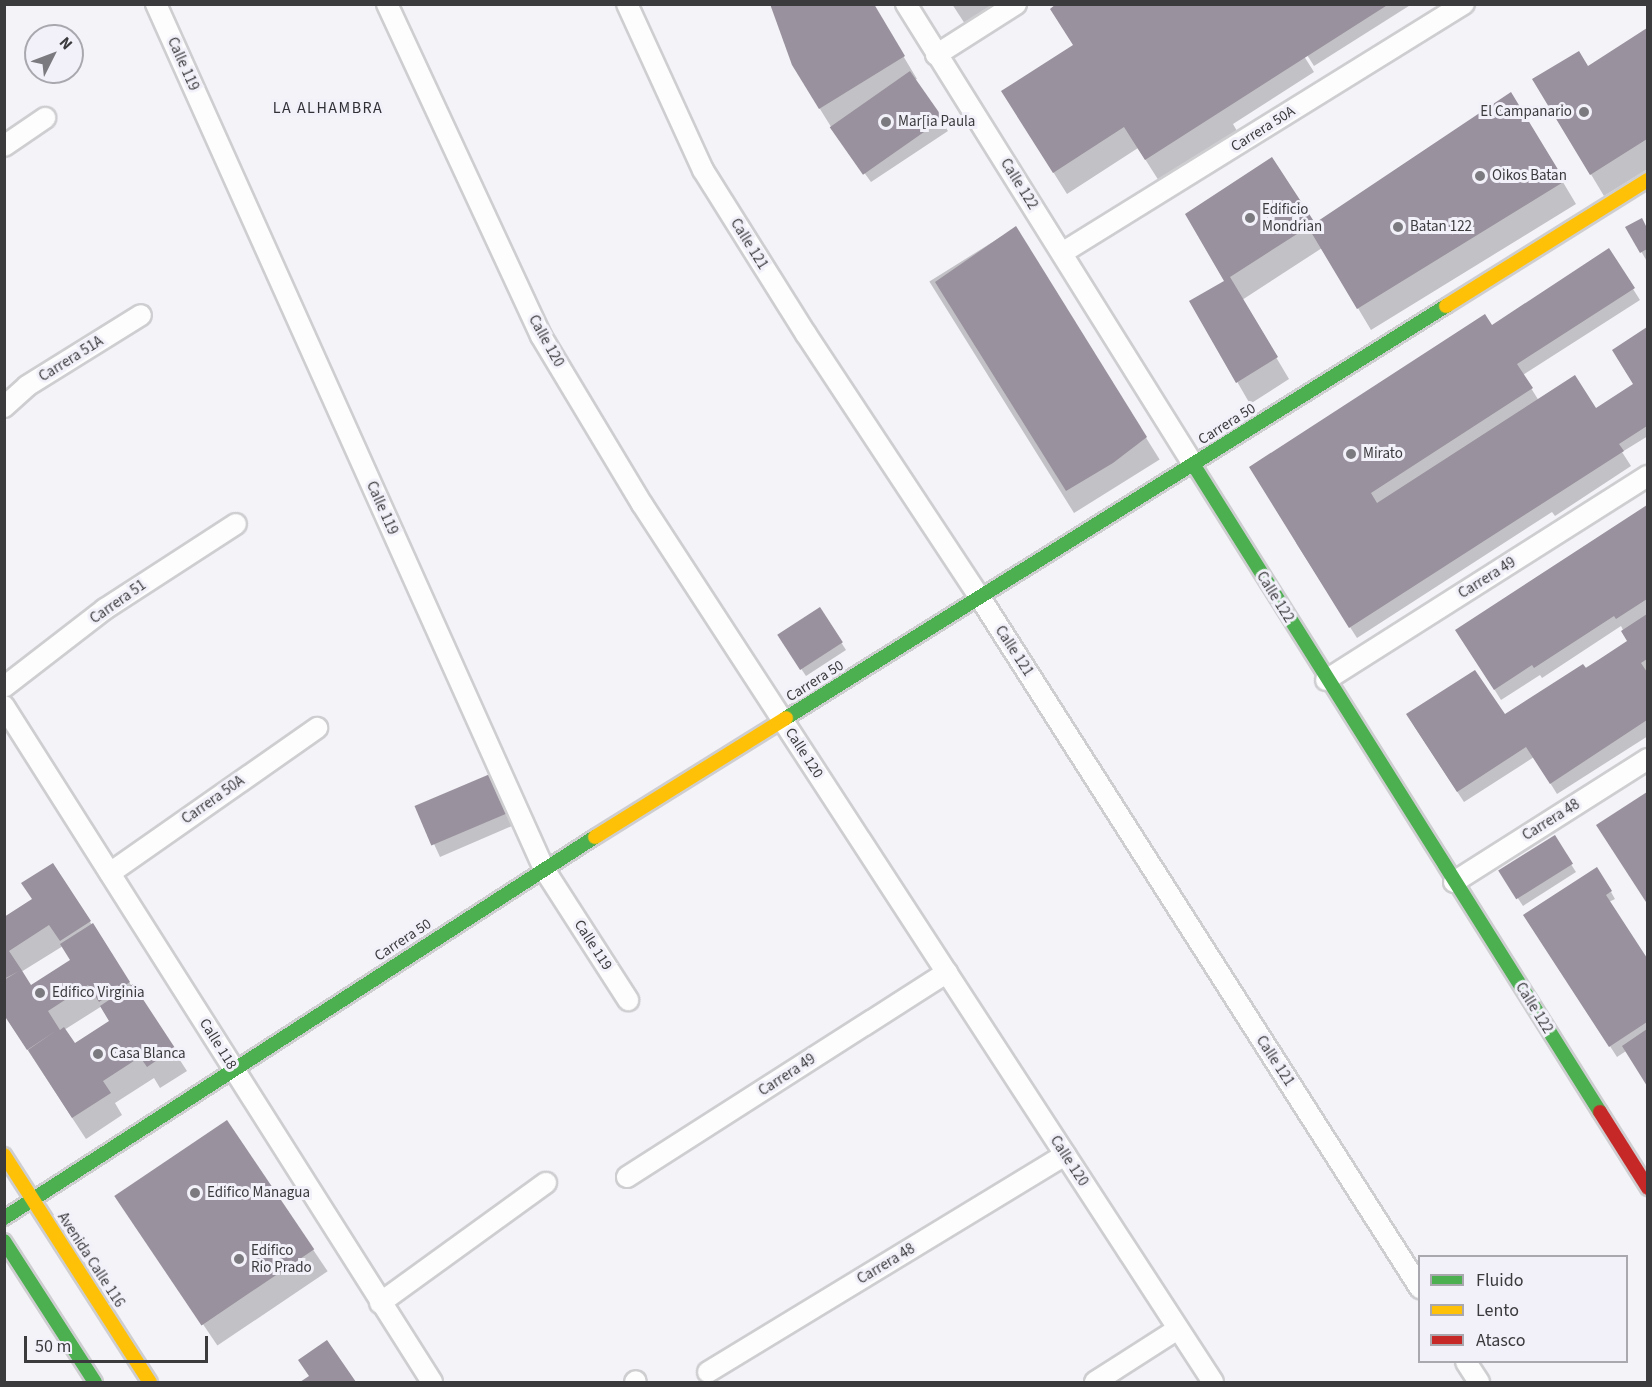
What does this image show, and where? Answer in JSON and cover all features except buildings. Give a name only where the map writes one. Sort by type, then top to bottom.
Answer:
[{"type":"street","name":"Calle 119","points":[[156,4],[544,869],[628,1000]]},
{"type":"street","name":"Calle 120","points":[[387,4],[541,336],[642,504],[1213,1383]]},
{"type":"street","name":"Calle 121","points":[[627,4],[703,170],[806,334],[979,596],[1418,1286]]},
{"type":"street","name":"Calle 122","points":[[906,4],[1326,680],[1647,1188]]},
{"type":"street","points":[[936,55],[1016,4]]},
{"type":"street","name":"Carrera 50A","points":[[1062,253],[1464,4]]},
{"type":"street","points":[[4,146],[45,118]]},
{"type":"street","name":"Carrera 50","points":[[4,1218],[544,869],[1647,180]]},
{"type":"street","name":"Carrera 51A","points":[[4,407],[27,386],[141,315]]},
{"type":"street","name":"Carrera 49","points":[[1326,680],[1647,476]]},
{"type":"street","name":"Carrera 51","points":[[4,687],[105,609],[236,524]]},
{"type":"street","name":"Calle 118","points":[[4,706],[432,1383]]},
{"type":"street","name":"Carrera 50A","points":[[110,873],[317,728]]},
{"type":"street","name":"Carrera 48","points":[[1454,882],[1647,759]]},
{"type":"street","name":"Carrera 49","points":[[627,1178],[947,972]]},
{"type":"street","name":"Avenida Calle 116","points":[[4,1155],[150,1383]]},
{"type":"street","name":"Carrera 48","points":[[708,1372],[1065,1155]]},
{"type":"street","points":[[380,1303],[546,1184]]},
{"type":"street","points":[[4,1241],[95,1383]]},
{"type":"street","points":[[1095,1383],[1178,1329]]},
{"type":"street","points":[[1467,1363],[1479,1383]]},
{"type":"traffic: fast","points":[[786,718],[1446,306]]},
{"type":"traffic: fast","points":[[1193,464],[1600,1112]]},
{"type":"traffic: fast","points":[[4,1218],[595,837]]},
{"type":"traffic: fast","points":[[4,1241],[95,1382]]},
{"type":"traffic: slow","points":[[1446,306],[1648,180]]},
{"type":"traffic: slow","points":[[595,837],[786,718]]},
{"type":"traffic: slow","points":[[4,1155],[150,1382]]},
{"type":"traffic: jam","points":[[1600,1112],[1648,1188]]},
{"type":"place","name":"El Campanario","points":[[1584,112]]},
{"type":"place","name":"Mar[ia Paula","points":[[886,122]]},
{"type":"place","name":"Oikos Batan","points":[[1480,176]]},
{"type":"place","name":"Edificio Mondrian","points":[[1250,218]]},
{"type":"place","name":"Batan 122","points":[[1398,227]]},
{"type":"place","name":"Mirato","points":[[1351,454]]},
{"type":"place","name":"Edifico Virginia","points":[[40,993]]},
{"type":"place","name":"Casa Blanca","points":[[98,1054]]},
{"type":"place","name":"Edifico Managua","points":[[195,1193]]},
{"type":"place","name":"Edifico Rio Prado","points":[[239,1259]]},
{"type":"district","name":"LA ALHAMBRA","points":[[328,108]]}]
